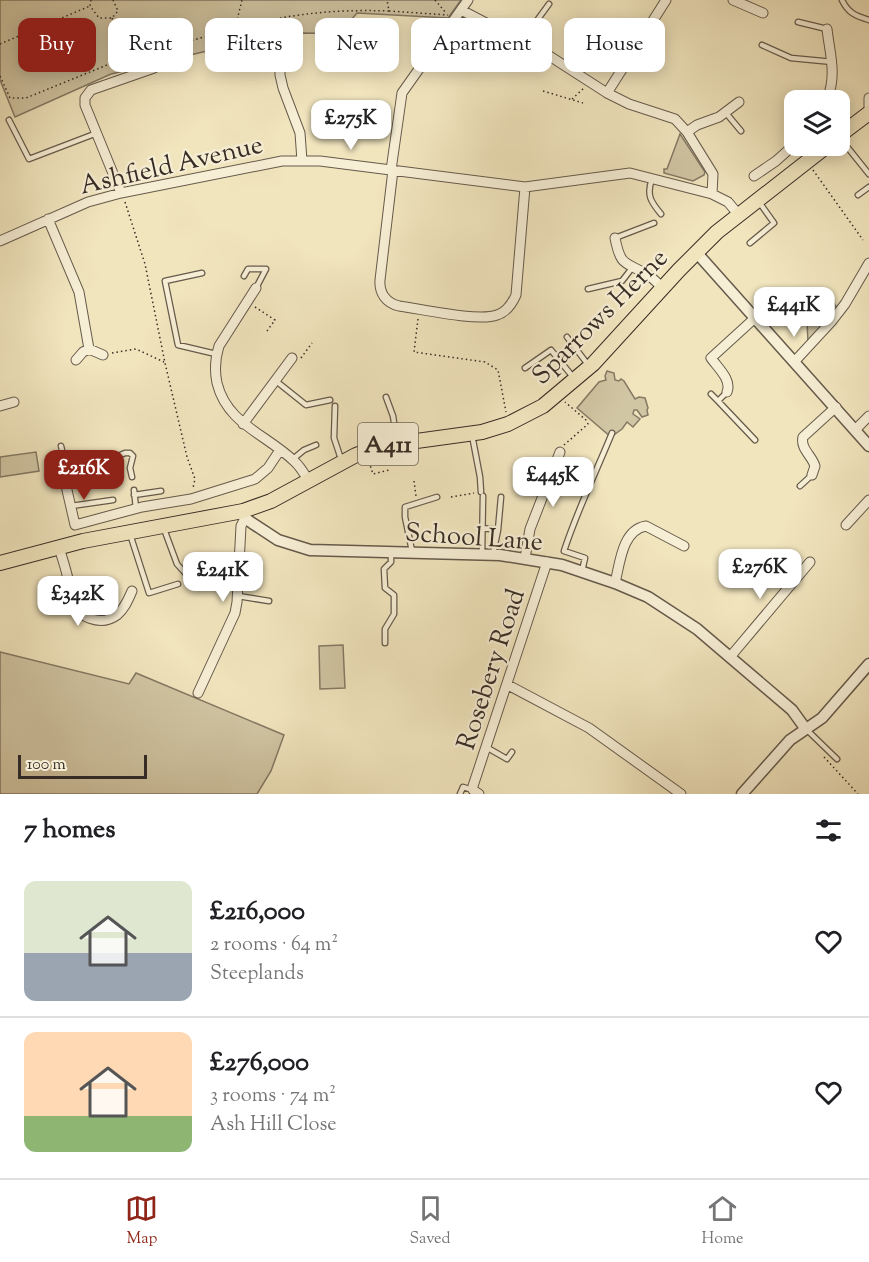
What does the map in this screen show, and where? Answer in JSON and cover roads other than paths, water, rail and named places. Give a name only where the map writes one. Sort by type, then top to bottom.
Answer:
[{"type":"main road","points":[[850,129],[869,113]]},
{"type":"main road","name":"Sparrows Herne","points":[[244,515],[342,462],[380,446],[471,434],[508,424],[543,406],[590,367],[696,252],[738,214],[814,156]]},
{"type":"main road","name":"A411","points":[[0,563],[132,531],[244,515]]},
{"type":"street","points":[[468,0],[461,10],[451,17],[402,93],[380,285],[384,297],[394,305],[484,318],[496,316],[508,309],[516,295],[525,187]]},
{"type":"street","points":[[733,0],[763,13]]},
{"type":"street","points":[[608,93],[663,1]]},
{"type":"street","points":[[461,10],[477,18]]},
{"type":"street","points":[[827,28],[833,62],[830,90]]},
{"type":"street","points":[[552,58],[608,93],[647,111],[671,117],[687,132],[713,174],[712,194],[728,202],[738,214]]},
{"type":"street","points":[[122,193],[85,105],[85,98],[88,93],[143,72]]},
{"type":"street","points":[[281,72],[286,100],[300,133],[302,161]]},
{"type":"street","points":[[869,98],[869,107]]},
{"type":"street","points":[[687,132],[697,125],[726,113],[739,102]]},
{"type":"street","points":[[754,176],[784,154]]},
{"type":"street","name":"Ashfield Avenue","points":[[0,241],[87,202],[262,163],[302,161],[525,187],[630,173],[712,194]]},
{"type":"street","points":[[776,161],[788,176]]},
{"type":"street","points":[[48,219],[79,292],[89,349]]},
{"type":"street","points":[[615,238],[622,260],[649,275],[663,288]]},
{"type":"street","points":[[696,252],[869,446]]},
{"type":"street","points":[[795,361],[836,316],[869,263]]},
{"type":"street","points":[[256,288],[216,354],[215,369],[220,394],[233,415],[292,459],[308,480]]},
{"type":"street","points":[[727,393],[729,387],[727,381],[711,358],[756,317]]},
{"type":"street","points":[[76,360],[89,349],[103,355]]},
{"type":"street","points":[[243,424],[292,358]]},
{"type":"street","points":[[0,406],[14,402]]},
{"type":"street","points":[[812,475],[815,466],[804,447],[803,437],[836,407]]},
{"type":"street","points":[[855,430],[869,416]]},
{"type":"street","points":[[67,472],[64,477],[75,525],[133,509],[191,499],[255,479],[268,468],[280,450]]},
{"type":"street","points":[[525,558],[530,530],[560,452]]},
{"type":"street","points":[[846,525],[869,500]]},
{"type":"street","points":[[132,531],[133,509]]},
{"type":"street","points":[[198,693],[231,623],[237,596],[241,526],[244,515]]},
{"type":"street","name":"School Lane","points":[[244,515],[278,540],[299,548],[321,551],[487,554],[525,558],[582,571],[615,583],[648,597],[675,614],[792,710],[805,728]]},
{"type":"street","points":[[615,583],[624,547],[636,529],[646,526],[684,546]]},
{"type":"street","points":[[59,547],[68,579],[70,598],[75,608],[85,616],[99,620],[113,617],[123,609],[132,591]]},
{"type":"street","name":"Rosebery Road","points":[[476,792],[486,747],[547,562]]},
{"type":"street","points":[[730,657],[810,562]]},
{"type":"street","points":[[742,794],[789,740],[822,718],[869,664]]},
{"type":"street","points":[[508,685],[583,724],[681,794]]},
{"type":"lane","points":[[842,0],[845,8],[852,14],[869,20]]},
{"type":"lane","points":[[539,18],[549,4]]},
{"type":"lane","points":[[798,22],[827,28]]},
{"type":"lane","points":[[762,45],[792,58],[833,62]]},
{"type":"lane","points":[[726,113],[741,131]]},
{"type":"lane","points":[[9,120],[29,159],[97,133]]},
{"type":"lane","points":[[850,150],[869,174]]},
{"type":"lane","points":[[652,178],[649,197],[662,214]]},
{"type":"lane","points":[[858,195],[869,187]]},
{"type":"lane","points":[[750,243],[774,224],[756,200]]},
{"type":"lane","points":[[615,238],[654,223]]},
{"type":"lane","points":[[588,289],[622,281],[633,268]]},
{"type":"lane","points":[[244,276],[248,269],[266,269],[256,288]]},
{"type":"lane","points":[[202,273],[165,281],[178,345],[216,354]]},
{"type":"lane","points":[[567,337],[590,367]]},
{"type":"lane","points":[[525,368],[550,350],[575,381]]},
{"type":"lane","points":[[275,381],[306,405],[330,400]]},
{"type":"lane","points":[[719,402],[727,393]]},
{"type":"lane","points":[[711,394],[755,440]]},
{"type":"lane","points":[[386,397],[393,416],[397,442]]},
{"type":"lane","points":[[335,406],[334,438],[342,462]]},
{"type":"lane","points":[[582,571],[585,558],[564,551],[574,519],[595,476],[612,433]]},
{"type":"lane","points":[[471,434],[480,477],[482,528],[487,554]]},
{"type":"lane","points":[[292,459],[316,445]]},
{"type":"lane","points":[[61,446],[67,472],[130,453],[133,456],[130,468],[132,477]]},
{"type":"lane","points":[[800,486],[812,475]]},
{"type":"lane","points":[[133,509],[134,492],[161,491]]},
{"type":"lane","points":[[412,553],[405,507],[437,497]]},
{"type":"lane","points":[[487,554],[498,530],[501,497]]},
{"type":"lane","points":[[71,506],[113,500]]},
{"type":"lane","points":[[163,525],[177,564],[186,574]]},
{"type":"lane","points":[[482,528],[498,530]]},
{"type":"lane","points":[[132,531],[149,593],[178,584]]},
{"type":"lane","points":[[385,643],[385,629],[394,614],[394,595],[385,588],[384,569],[391,562],[392,553]]},
{"type":"lane","points":[[237,596],[269,601]]},
{"type":"lane","points":[[805,728],[837,759]]},
{"type":"lane","points":[[486,747],[507,759],[512,752]]},
{"type":"lane","points":[[460,794],[463,787],[476,792]]}]
